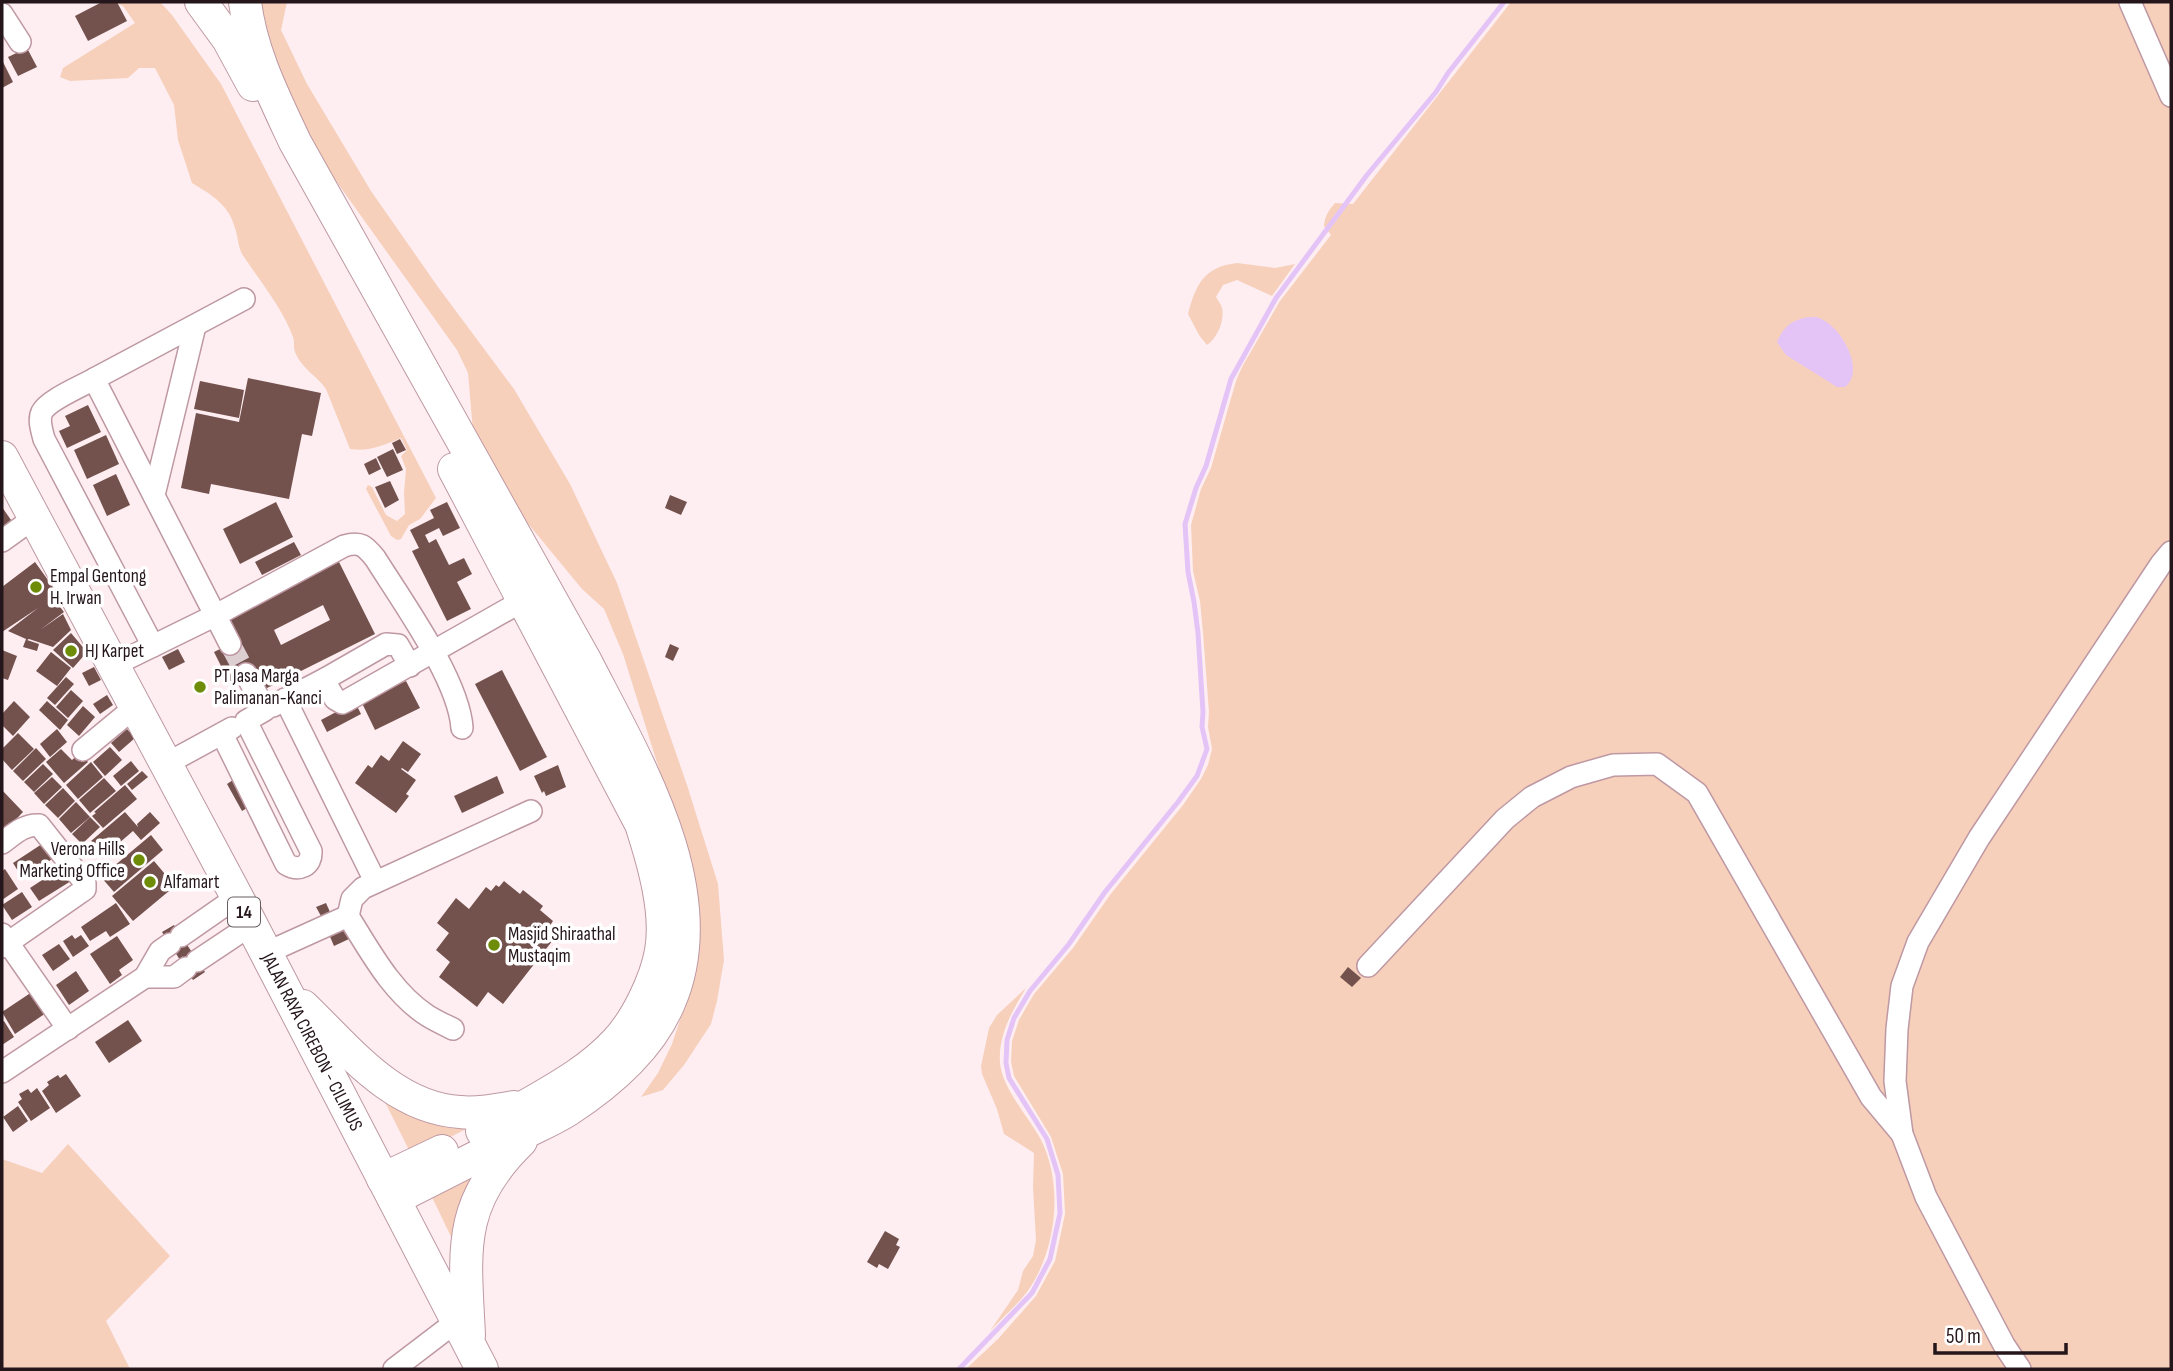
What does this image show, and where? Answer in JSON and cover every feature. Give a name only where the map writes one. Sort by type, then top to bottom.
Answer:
[{"type":"highway","points":[[201,2],[228,39],[524,600],[641,824],[657,875],[662,949],[654,977],[635,1016],[617,1042],[564,1085],[532,1116],[511,1151],[484,1184],[476,1202],[467,1239],[470,1345]]},
{"type":"highway","points":[[245,2],[248,22],[266,82],[295,142],[592,673],[623,734],[657,807],[679,874],[684,922],[683,950],[669,1004],[634,1056],[567,1111],[532,1116],[463,1113],[440,1110],[401,1094],[381,1080],[284,988]]},
{"type":"highway","name":"JALAN RAYA CIREBON - CILIMUS","points":[[2,457],[237,897],[470,1345]]},
{"type":"highway","points":[[389,1189],[532,1116]]},
{"type":"street","points":[[2130,2],[2171,96]]},
{"type":"street","points":[[2,14],[20,42]]},
{"type":"street","points":[[153,646],[44,439],[41,413],[47,405],[244,299]]},
{"type":"street","points":[[154,495],[195,326]]},
{"type":"street","points":[[94,379],[230,644]]},
{"type":"street","points":[[2,541],[34,518]]},
{"type":"street","points":[[114,665],[216,615],[344,545],[355,543],[366,547],[375,558],[433,653],[462,715],[463,728]]},
{"type":"street","points":[[2020,1369],[2004,1345],[1926,1197],[1902,1134],[1895,1081],[1902,986],[1918,942],[1979,838],[2171,552]]},
{"type":"street","points":[[325,679],[335,699],[342,703],[524,600]]},
{"type":"street","points":[[166,764],[386,645],[398,645],[410,666]]},
{"type":"street","points":[[222,734],[286,864],[301,868],[308,864],[311,851],[255,716],[246,674]]},
{"type":"street","points":[[285,699],[375,881]]},
{"type":"street","points":[[83,750],[135,707]]},
{"type":"street","points":[[1368,966],[1505,819],[1532,797],[1571,778],[1613,765],[1657,764],[1697,793],[1871,1097],[1902,1134]]},
{"type":"street","points":[[453,1029],[427,1016],[392,983],[348,916],[352,899],[375,881],[531,811]]},
{"type":"street","points":[[2,843],[24,828],[39,825],[85,883],[85,889],[81,892],[4,941],[68,1029]]},
{"type":"street","points":[[2,1072],[145,977],[160,951],[237,897]]},
{"type":"street","points":[[266,953],[348,916]]},
{"type":"street","points":[[145,977],[174,976],[251,925]]},
{"type":"street","points":[[394,1369],[470,1345]]},
{"type":"shaded area","points":[[114,2],[160,2],[221,84],[436,498],[420,519],[409,525],[401,539],[397,540],[391,536],[366,489],[368,485],[372,487],[386,515],[397,521],[405,514],[406,469],[401,456],[407,450],[401,438],[370,449],[350,449],[326,389],[298,358],[293,337],[283,315],[242,254],[229,213],[213,196],[192,183],[178,140],[174,105],[155,68],[139,68],[128,78],[70,81],[60,77],[63,68],[135,23],[123,6]]},
{"type":"shaded area","points":[[258,2],[287,2],[281,30],[307,84],[371,191],[514,389],[570,484],[617,583],[687,785],[718,884],[724,960],[711,1024],[684,1065],[663,1090],[641,1097],[658,1073],[672,1044],[694,967],[700,927],[696,887],[623,654],[604,609],[582,589],[516,509],[473,431],[468,373],[457,350],[321,160],[300,125],[269,45]]},
{"type":"shaded area","points":[[1511,2],[2171,2],[2171,1369],[966,1369],[998,1339],[1036,1296],[1055,1261],[1065,1214],[1063,1174],[1051,1137],[1014,1076],[1011,1062],[1012,1041],[1019,1020],[1034,994],[1073,948],[1110,895],[1183,805],[1208,765],[1212,749],[1208,727],[1200,601],[1193,571],[1191,525],[1236,381],[1280,301],[1331,235],[1324,226],[1330,209],[1335,203],[1353,204]]},
{"type":"shaded area","points":[[1237,263],[1275,268],[1295,264],[1272,296],[1237,280],[1223,285],[1216,297],[1223,313],[1221,323],[1217,334],[1207,345],[1188,314],[1194,294],[1209,273]]},
{"type":"shaded area","points":[[1816,317],[1825,321],[1841,337],[1852,359],[1851,379],[1845,387],[1837,387],[1786,355],[1777,342],[1792,322]]},
{"type":"shaded area","points":[[1026,988],[1004,1033],[1000,1063],[1010,1092],[1040,1138],[1048,1156],[1052,1175],[1054,1217],[1051,1237],[1037,1275],[1023,1297],[990,1331],[1018,1290],[1023,1271],[1033,1256],[1036,1240],[1034,1153],[1004,1134],[981,1066],[989,1028],[997,1015]]},
{"type":"shaded area","points":[[381,1094],[478,1123],[419,1153],[409,1150]]},
{"type":"shaded area","points":[[68,1144],[170,1256],[106,1321],[130,1369],[2,1369],[2,1159],[42,1173]]},
{"type":"shaded area","points":[[479,1169],[455,1245],[431,1195]]},
{"type":"building","points":[[102,2],[117,2],[127,21],[88,41],[75,16]]},
{"type":"building","points":[[27,48],[37,67],[18,76],[8,57]]},
{"type":"building","points":[[2,60],[13,82],[2,88]]},
{"type":"building","points":[[248,378],[321,393],[312,436],[302,434],[289,499],[211,484],[209,494],[181,488],[196,413],[239,422]]},
{"type":"building","points":[[200,381],[244,390],[239,418],[194,409]]},
{"type":"building","points":[[88,405],[101,432],[67,448],[59,431],[70,426],[65,416]]},
{"type":"building","points":[[106,435],[119,464],[87,479],[74,450]]},
{"type":"building","points":[[400,439],[406,450],[397,454],[392,443]]},
{"type":"building","points":[[393,449],[403,470],[387,477],[377,457]]},
{"type":"building","points":[[376,458],[381,469],[369,475],[364,464]]},
{"type":"building","points":[[116,474],[130,505],[107,516],[93,485]]},
{"type":"building","points":[[390,481],[399,500],[385,508],[375,487]]},
{"type":"building","points":[[670,495],[687,502],[681,515],[665,508]]},
{"type":"building","points":[[276,502],[293,537],[240,564],[223,529]]},
{"type":"building","points":[[447,502],[460,528],[443,536],[439,528],[425,535],[429,543],[436,539],[449,565],[464,558],[472,574],[457,582],[471,609],[447,621],[412,551],[419,548],[410,530],[434,518],[430,510]]},
{"type":"building","points":[[2,507],[11,520],[2,527]]},
{"type":"building","points":[[294,542],[301,555],[262,575],[255,562]]},
{"type":"building","points":[[35,562],[58,594],[53,598],[64,612],[40,630],[63,614],[71,630],[53,647],[27,640],[39,644],[37,651],[23,647],[26,639],[8,631],[38,608],[2,632],[2,587]]},
{"type":"building","points":[[339,562],[375,634],[265,689],[255,669],[229,682],[214,652],[240,639],[229,617]],"holes":[[[323,605],[330,620],[281,645],[274,630]]]},
{"type":"building","points":[[71,633],[87,652],[73,668],[53,650]]},
{"type":"building","points":[[670,644],[679,648],[673,661],[665,657]]},
{"type":"building","points":[[178,649],[185,662],[169,670],[162,657]]},
{"type":"building","points":[[2,650],[17,656],[8,680],[2,678]]},
{"type":"building","points":[[51,652],[71,668],[57,686],[36,671]]},
{"type":"building","points":[[94,667],[101,680],[89,686],[82,673]]},
{"type":"building","points":[[502,670],[547,757],[520,771],[475,684]]},
{"type":"building","points":[[66,677],[74,684],[55,705],[47,698]]},
{"type":"building","points":[[406,681],[420,708],[375,730],[361,701]]},
{"type":"building","points":[[71,690],[83,701],[68,718],[56,707]]},
{"type":"building","points":[[107,695],[113,705],[100,714],[93,704]]},
{"type":"building","points":[[14,701],[30,717],[13,736],[2,725],[2,714]]},
{"type":"building","points":[[47,701],[68,720],[60,730],[39,710]]},
{"type":"building","points":[[355,702],[361,714],[327,732],[321,720]]},
{"type":"building","points":[[83,706],[95,717],[79,736],[67,725]]},
{"type":"building","points":[[57,729],[67,742],[50,757],[40,744]]},
{"type":"building","points":[[127,729],[135,738],[119,752],[111,743]]},
{"type":"building","points":[[18,733],[34,749],[12,770],[2,759],[2,749]]},
{"type":"building","points":[[403,741],[421,754],[408,772],[401,769],[416,780],[406,794],[409,796],[396,813],[355,783],[368,765],[372,768],[381,755],[389,761]]},
{"type":"building","points":[[110,747],[122,760],[105,776],[93,762]]},
{"type":"building","points":[[36,748],[46,759],[23,781],[13,771]]},
{"type":"building","points":[[61,749],[72,760],[80,753],[88,762],[64,783],[46,762]]},
{"type":"building","points":[[131,761],[139,771],[121,786],[113,776]]},
{"type":"building","points":[[91,762],[103,777],[78,799],[66,785]]},
{"type":"building","points":[[43,764],[53,774],[34,792],[24,782]]},
{"type":"building","points":[[558,765],[566,787],[546,796],[534,776]]},
{"type":"building","points":[[142,771],[148,777],[132,790],[127,784]]},
{"type":"building","points":[[239,776],[254,804],[242,811],[227,784]]},
{"type":"building","points":[[497,776],[504,793],[462,813],[454,796]]},
{"type":"building","points":[[52,777],[62,787],[44,804],[34,793]]},
{"type":"building","points":[[104,778],[116,791],[90,813],[79,800]]},
{"type":"building","points":[[125,785],[137,799],[103,828],[92,816],[96,813],[94,812]]},
{"type":"building","points":[[63,788],[75,801],[58,818],[45,805]]},
{"type":"building","points":[[2,790],[23,812],[2,834]]},
{"type":"building","points":[[76,802],[90,817],[71,833],[59,819]]},
{"type":"building","points":[[125,812],[138,827],[137,824],[150,812],[160,823],[141,840],[133,831],[104,856],[91,841]]},
{"type":"building","points":[[90,817],[100,827],[82,844],[72,834]]},
{"type":"building","points":[[151,835],[163,850],[114,892],[101,877]]},
{"type":"building","points":[[45,842],[55,857],[23,879],[13,863]]},
{"type":"building","points":[[90,843],[96,851],[89,857],[83,850]]},
{"type":"building","points":[[154,861],[175,886],[133,921],[112,896]]},
{"type":"building","points":[[62,867],[71,881],[39,901],[30,888]]},
{"type":"building","points":[[5,869],[18,889],[2,900],[2,871]]},
{"type":"building","name":"Masjid Shiraathal Mustaqim","points":[[504,881],[520,894],[523,890],[543,906],[540,910],[553,921],[549,927],[552,929],[547,935],[553,940],[503,1004],[488,992],[477,1007],[439,977],[450,962],[436,950],[449,933],[437,923],[456,898],[469,909],[486,887],[491,891]]},
{"type":"building","points":[[22,892],[32,907],[12,920],[2,905]]},
{"type":"building","points":[[116,903],[130,924],[110,937],[106,931],[90,941],[81,927]]},
{"type":"building","points":[[326,903],[330,912],[321,916],[316,907]]},
{"type":"building","points":[[174,925],[205,972],[193,980],[162,932]]},
{"type":"building","points":[[343,926],[349,939],[334,946],[328,932]]},
{"type":"building","points":[[72,935],[75,939],[81,935],[89,946],[73,957],[63,941]]},
{"type":"building","points":[[117,936],[133,960],[119,970],[122,975],[110,984],[90,954]]},
{"type":"building","points":[[59,944],[70,959],[53,971],[42,955]]},
{"type":"building","points":[[1348,967],[1361,978],[1352,987],[1340,977]]},
{"type":"building","points":[[76,971],[89,991],[69,1005],[56,985]]},
{"type":"building","points":[[32,992],[46,1013],[15,1034],[2,1012]]},
{"type":"building","points":[[128,1020],[142,1041],[109,1063],[95,1042]]},
{"type":"building","points":[[4,1021],[14,1037],[2,1045],[2,1022]]},
{"type":"building","points":[[66,1074],[81,1096],[56,1113],[42,1091],[49,1085],[47,1082],[58,1075],[60,1078]]},
{"type":"building","points":[[37,1088],[50,1108],[31,1121],[18,1102],[22,1099],[19,1094],[28,1089],[31,1093]]},
{"type":"building","points":[[18,1106],[28,1121],[13,1132],[3,1117]]},
{"type":"building","points":[[885,1231],[899,1239],[896,1245],[900,1247],[888,1269],[879,1264],[877,1268],[867,1262]]},
{"type":"waterway","points":[[959,1369],[1032,1293],[1050,1259],[1060,1213],[1058,1175],[1047,1139],[1009,1078],[1006,1063],[1007,1040],[1014,1018],[1030,991],[1197,776],[1207,749],[1202,727],[1198,633],[1188,572],[1185,524],[1206,466],[1231,379],[1276,298],[1367,175],[1436,92],[1504,2]]},
{"type":"tunnel","points":[[230,644],[246,674]]},
{"type":"place","name":"Empal Gentong H. Irwan","points":[[36,587]]},
{"type":"place","name":"HJ Karpet","points":[[71,651]]},
{"type":"place","name":"PT Jasa Marga Palimanan-Kanci","points":[[200,687]]},
{"type":"place","name":"Verona Hills Marketing Office","points":[[139,860]]},
{"type":"place","name":"Alfamart","points":[[150,882]]},
{"type":"place","name":"Masjid Shiraathal Mustaqim","points":[[494,945]]}]
